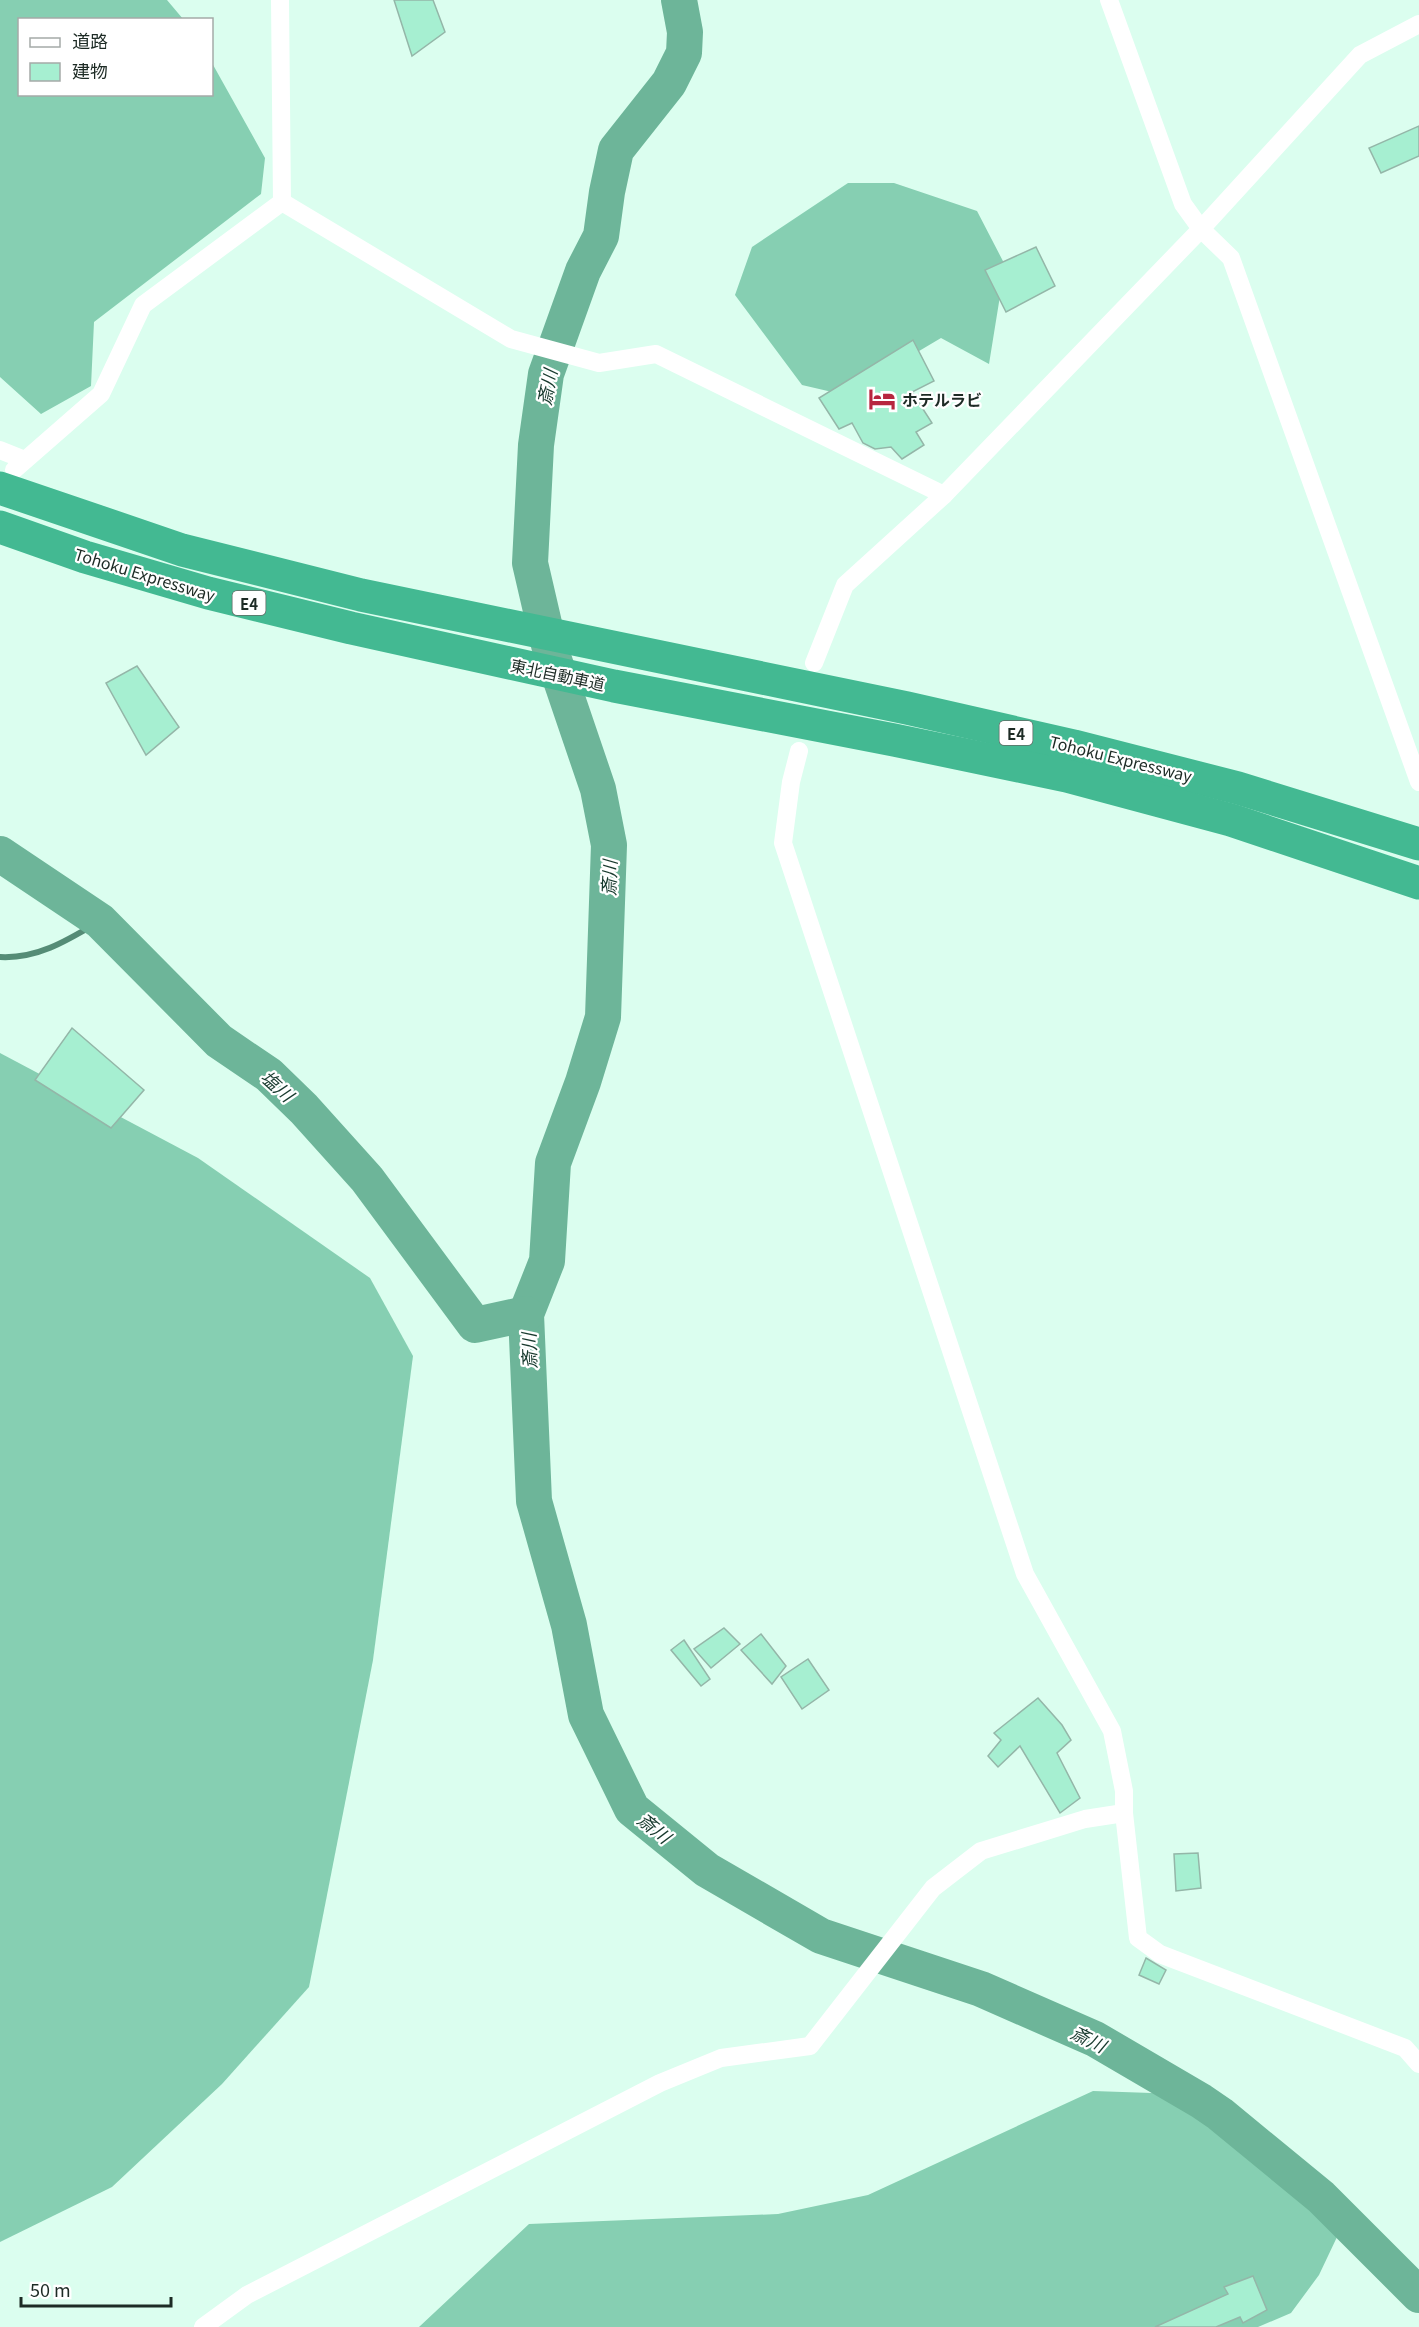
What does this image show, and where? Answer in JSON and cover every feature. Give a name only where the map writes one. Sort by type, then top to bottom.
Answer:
[{"type":"highway","name":"Tohoku Expressway","points":[[13,473],[182,550],[362,595],[907,708],[1074,746],[1238,788],[1419,844]]},
{"type":"highway","name":"Tohoku Expressway","points":[[0,527],[85,557],[208,593],[502,662]]},
{"type":"highway","name":"東北自動車道","points":[[502,662],[614,686]]},
{"type":"highway","name":"Tohoku Expressway","points":[[614,686],[1067,776],[1231,820],[1419,883]]},
{"type":"street","points":[[280,0],[282,202]]},
{"type":"street","points":[[1109,0],[1183,204],[1201,229],[1231,258],[1419,782]]},
{"type":"street","points":[[814,663],[845,585],[944,495],[1201,229],[1360,55],[1419,24]]},
{"type":"street","points":[[0,450],[13,473],[101,394],[143,305],[282,202]]},
{"type":"street","points":[[282,202],[511,339],[599,363],[656,354],[944,495]]},
{"type":"street","points":[[799,751],[791,782],[783,843],[1025,1574],[1112,1731],[1124,1791],[1124,1814],[1138,1938],[1160,1954],[1405,2048],[1419,2064]]},
{"type":"street","points":[[203,2327],[247,2295],[267,2284],[660,2083],[721,2058],[810,2046],[933,1888],[981,1851],[1085,1819],[1124,1814]]},
{"type":"green space","points":[[0,0],[167,0],[182,18],[18,18],[18,96],[213,96],[213,65],[265,158],[261,194],[94,322],[91,386],[41,414],[0,377]]},
{"type":"green space","points":[[848,183],[894,183],[977,211],[1005,265],[989,364],[941,338],[845,395],[802,385],[735,295],[752,247]]},
{"type":"green space","points":[[0,1053],[198,1158],[370,1278],[413,1356],[373,1660],[309,1987],[222,2084],[112,2187],[0,2242]]},
{"type":"green space","points":[[1093,2091],[1181,2094],[1312,2175],[1337,2237],[1319,2275],[1291,2313],[1258,2327],[419,2327],[529,2224],[778,2214],[868,2195]]},
{"type":"building","points":[[394,0],[433,0],[445,32],[412,56]]},
{"type":"building","points":[[1419,126],[1419,156],[1381,173],[1369,148]]},
{"type":"building","points":[[1036,247],[1055,286],[1006,312],[985,270]]},
{"type":"building","points":[[913,340],[934,381],[912,392],[932,423],[916,432],[924,445],[902,459],[891,447],[875,449],[863,443],[852,423],[839,429],[819,398]]},
{"type":"building","points":[[137,666],[179,727],[146,755],[106,683]]},
{"type":"building","points":[[72,1028],[144,1090],[111,1128],[35,1080]]},
{"type":"building","points":[[724,1628],[740,1644],[711,1668],[694,1649]]},
{"type":"building","points":[[761,1634],[786,1666],[772,1684],[741,1650]]},
{"type":"building","points":[[684,1640],[710,1679],[701,1686],[671,1650]]},
{"type":"building","points":[[808,1659],[829,1690],[802,1709],[781,1677]]},
{"type":"building","points":[[1038,1698],[1062,1725],[1071,1740],[1057,1753],[1080,1798],[1060,1813],[1020,1746],[998,1767],[988,1756],[1001,1740],[994,1733]]},
{"type":"building","points":[[1198,1853],[1201,1888],[1176,1891],[1174,1854]]},
{"type":"building","points":[[1146,1958],[1166,1970],[1159,1984],[1139,1975]]},
{"type":"building","points":[[1253,2276],[1267,2310],[1243,2323],[1240,2317],[1216,2327],[1155,2327],[1228,2294],[1224,2287]]},
{"type":"waterway","name":"斎川","points":[[679,0],[685,32],[684,53],[669,83],[616,150],[601,236],[583,271],[546,374],[536,445],[530,563],[549,645],[598,789],[609,845],[603,1017],[583,1082],[553,1163],[547,1261],[526,1314],[534,1501],[569,1625],[586,1715],[632,1809],[707,1870],[821,1936],[981,1989],[1095,2039],[1201,2101],[1321,2197],[1419,2295]]},
{"type":"waterway","name":"塩川","points":[[0,854],[100,921],[219,1041],[269,1075],[304,1109],[367,1179],[475,1325],[526,1314]]},
{"type":"waterway","points":[[0,957],[27,955],[52,947],[100,921]]},
{"type":"place","name":"ホテルラビ","points":[[882,399]]}]
